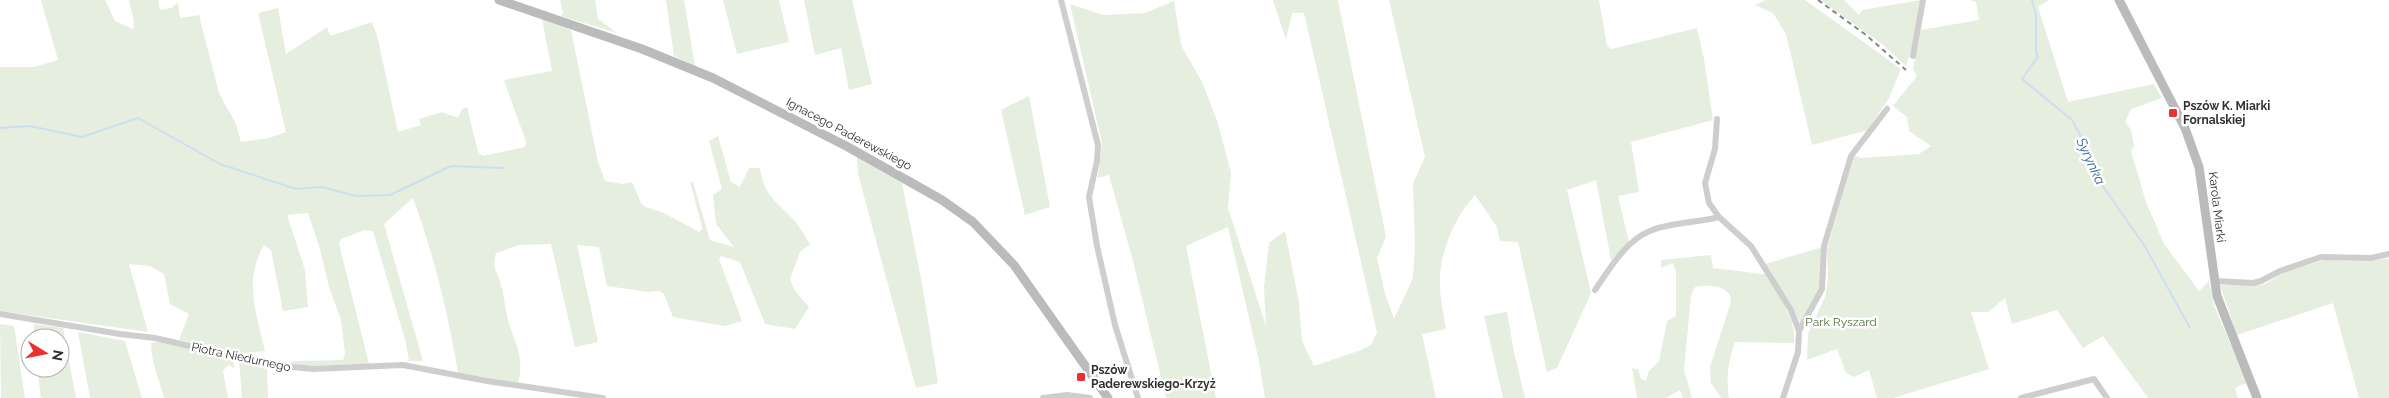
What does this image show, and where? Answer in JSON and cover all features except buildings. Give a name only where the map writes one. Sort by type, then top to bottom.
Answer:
[{"type":"street","name":"Ignacego Paderewskiego","points":[[499,0],[642,49],[713,78],[848,146],[942,200],[973,222],[1014,265],[1108,398]]},
{"type":"street","points":[[1061,0],[1098,145],[1098,160],[1089,197],[1097,246],[1116,325],[1138,398]]},
{"type":"street","points":[[1913,56],[1923,0]]},
{"type":"street","name":"Karola Miarki","points":[[2119,0],[2185,128],[2199,167],[2217,296],[2258,398]]},
{"type":"street","points":[[1799,331],[1822,289],[1824,246],[1851,156],[1887,109]]},
{"type":"street","points":[[1717,119],[1715,149],[1706,183],[1709,202],[1719,217],[1751,246],[1791,310],[1799,331],[1798,352],[1783,398]]},
{"type":"street","points":[[1595,290],[1610,268],[1638,237],[1651,230],[1719,217]]},
{"type":"street","points":[[2215,281],[2253,283],[2320,258],[2371,258],[2389,254]]},
{"type":"street","name":"Piotra Niedurnego","points":[[0,314],[155,338],[272,365],[313,369],[402,365],[487,381],[603,398]]},
{"type":"street","points":[[2021,398],[2094,379],[2106,398]]},
{"type":"street","points":[[1043,398],[1067,395],[1090,398]]},
{"type":"green space","points":[[41,0],[105,0],[115,21],[133,29],[133,18],[129,0],[158,0],[160,10],[171,8],[178,3],[180,18],[199,15],[219,93],[236,124],[241,142],[269,138],[286,132],[258,13],[278,8],[286,54],[327,27],[330,36],[372,22],[377,35],[398,132],[421,125],[419,119],[442,112],[458,117],[463,108],[467,107],[478,152],[483,156],[525,147],[526,142],[504,80],[552,71],[542,19],[571,30],[598,162],[605,181],[623,184],[632,182],[641,203],[645,207],[662,212],[699,232],[702,229],[690,182],[693,182],[710,240],[734,247],[716,224],[713,195],[722,189],[709,141],[718,136],[731,182],[740,187],[749,168],[760,168],[767,191],[796,223],[810,244],[800,252],[790,279],[795,291],[809,307],[795,329],[765,324],[740,262],[721,256],[719,259],[742,321],[725,326],[673,317],[664,294],[659,291],[648,292],[607,286],[599,247],[577,245],[598,342],[575,347],[551,244],[519,245],[496,253],[494,262],[503,291],[508,320],[520,358],[518,383],[458,373],[440,284],[413,198],[384,224],[423,361],[409,361],[406,343],[373,231],[365,230],[341,239],[339,244],[369,364],[312,366],[289,364],[294,361],[343,360],[345,353],[341,320],[329,287],[320,249],[308,213],[287,215],[305,270],[308,307],[283,311],[271,250],[264,245],[258,258],[254,271],[254,298],[265,351],[244,354],[179,340],[189,314],[170,304],[164,274],[150,266],[129,264],[148,332],[0,311],[0,67],[34,67],[58,60]]},
{"type":"green space","points":[[560,0],[595,0],[598,19],[617,33],[561,16],[563,13]]},
{"type":"green space","points":[[666,0],[684,0],[695,66],[674,56]]},
{"type":"green space","points":[[723,0],[779,0],[789,42],[737,54]]},
{"type":"green space","points":[[804,0],[852,0],[872,84],[849,90],[841,48],[815,55]]},
{"type":"green space","points":[[1273,0],[1338,0],[1386,237],[1377,258],[1384,290],[1394,319],[1413,278],[1415,247],[1413,183],[1425,157],[1389,0],[1599,0],[1607,46],[1612,49],[1697,28],[1704,59],[1713,120],[1631,142],[1639,192],[1618,196],[1629,242],[1611,260],[1596,180],[1567,190],[1591,293],[1557,368],[1547,372],[1518,242],[1500,241],[1497,227],[1475,195],[1462,212],[1451,232],[1441,265],[1440,288],[1446,329],[1422,334],[1436,398],[1265,398],[1259,361],[1228,227],[1186,246],[1216,398],[1166,398],[1133,261],[1109,175],[1098,178],[1102,143],[1070,4],[1103,15],[1145,13],[1174,1],[1181,45],[1202,82],[1218,123],[1231,173],[1228,208],[1266,326],[1264,287],[1269,243],[1285,231],[1299,302],[1302,341],[1314,366],[1371,345],[1377,332],[1304,13],[1292,13],[1286,40]]},
{"type":"green space","points":[[1766,0],[1805,0],[1901,69],[1889,98],[1868,130],[1812,145],[1786,34],[1773,13],[1755,5]]},
{"type":"green space","points":[[1820,0],[1844,0],[1859,15],[1862,10],[1921,0],[1911,52],[1906,66],[1882,44]]},
{"type":"green space","name":"Park Ryszard","points":[[1970,0],[2049,0],[2038,7],[2068,102],[2154,84],[2162,98],[2131,109],[2125,122],[2131,130],[2134,146],[2131,151],[2146,202],[2164,244],[2199,291],[2209,281],[2214,305],[2247,383],[2235,388],[2238,398],[2148,398],[2103,336],[2083,348],[2057,310],[2012,324],[2005,298],[1988,312],[1971,312],[1989,369],[1893,398],[1877,398],[1869,370],[1854,377],[1846,373],[1837,349],[1807,360],[1808,334],[1825,297],[1828,279],[1827,248],[1854,156],[1862,158],[1919,154],[1931,146],[1909,131],[1907,117],[1893,106],[1917,76],[1913,69],[1921,30],[1979,20],[1976,2]]},
{"type":"green space","points":[[1029,96],[1050,207],[1025,215],[1001,110]]},
{"type":"green space","points":[[857,157],[902,183],[923,289],[938,383],[916,388],[858,174]]},
{"type":"green space","points":[[1823,247],[1820,291],[1800,323],[1792,306],[1765,264]]},
{"type":"green space","points":[[1711,255],[1713,268],[1770,275],[1766,277],[1782,300],[1793,325],[1794,343],[1735,342],[1728,370],[1729,398],[1721,398],[1711,383],[1710,367],[1731,302],[1730,295],[1719,287],[1695,287],[1691,295],[1684,370],[1692,398],[1683,398],[1680,390],[1666,398],[1637,398],[1632,368],[1638,369],[1641,379],[1646,381],[1649,371],[1659,361],[1667,321],[1676,316],[1676,272],[1673,263],[1661,268],[1661,260]]},
{"type":"green space","points":[[2389,258],[2389,398],[2359,398],[2333,303],[2237,335],[2220,285],[2263,285],[2287,271],[2324,260],[2372,261]]},
{"type":"green space","points":[[1507,312],[1525,398],[1503,398],[1484,316]]},
{"type":"green space","points":[[0,324],[14,326],[20,378],[22,378],[25,398],[1,398]]},
{"type":"green space","points":[[34,324],[63,328],[34,328]]},
{"type":"green space","points":[[78,332],[125,341],[142,398],[90,398]]},
{"type":"green space","points":[[158,342],[234,359],[234,368],[228,365],[223,371],[228,398],[164,398],[151,350],[151,343]]},
{"type":"green space","points":[[239,361],[267,368],[268,398],[242,398]]},
{"type":"green space","points":[[70,366],[76,398],[41,398],[38,378],[70,378]]},
{"type":"waterway","name":"Syrynka","points":[[2032,0],[2036,15],[2036,53],[2038,57],[2022,79],[2072,120],[2089,151],[2102,185],[2144,245],[2190,328]]},
{"type":"waterway","points":[[0,128],[30,126],[82,137],[138,118],[220,164],[296,189],[322,187],[356,196],[390,195],[451,166],[503,168]]},
{"type":"railway","points":[[1818,0],[1866,35],[1906,70]]},
{"type":"place","name":"Pszów K. Miarki Fornalskiej","points":[[2173,113]]},
{"type":"place","name":"Pszów Paderewskiego-Krzyż","points":[[1081,377]]}]
